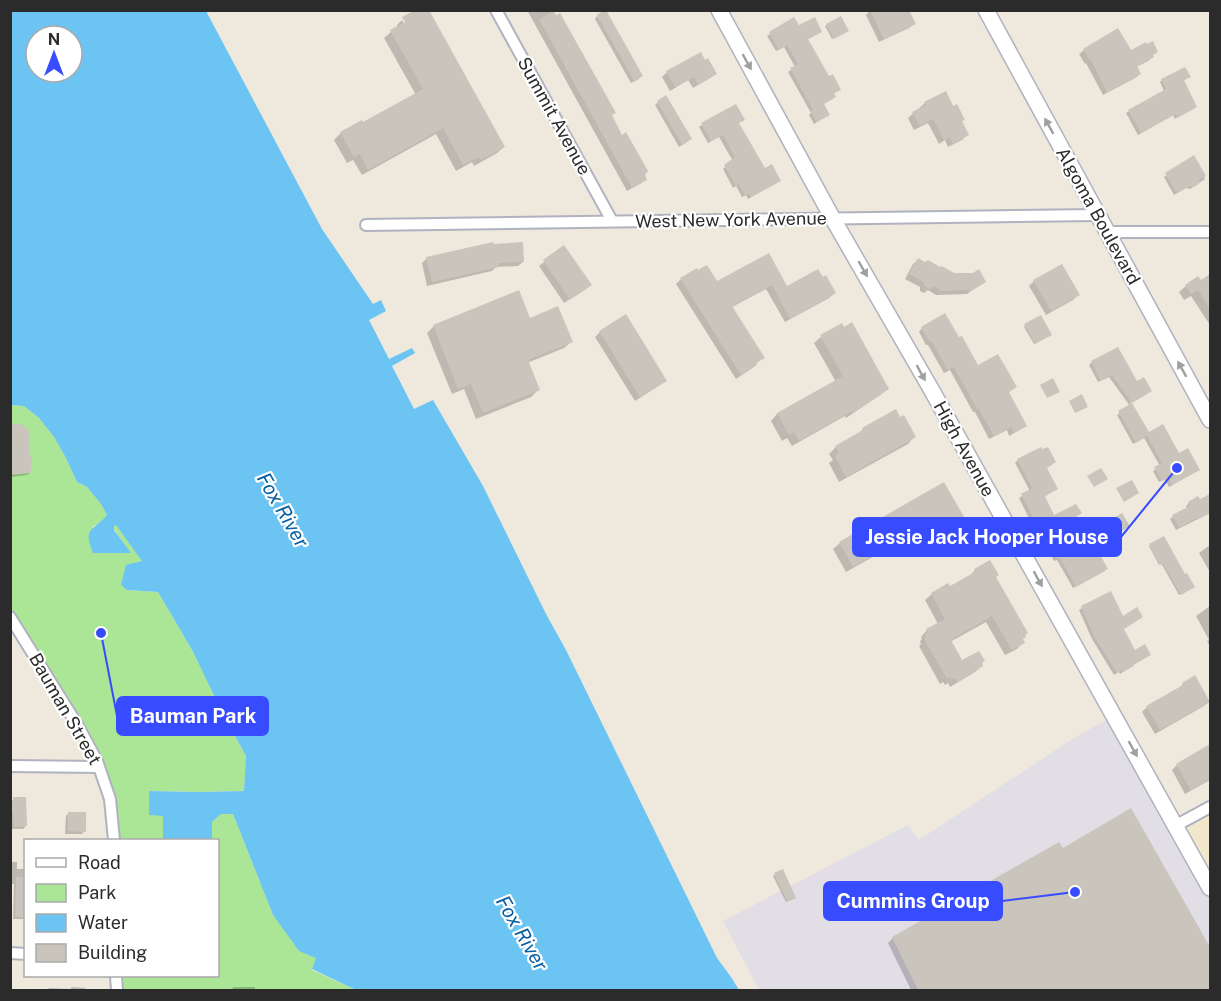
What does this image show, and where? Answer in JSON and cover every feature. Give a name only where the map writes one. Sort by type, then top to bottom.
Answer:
[{"type":"main road","name":"High Avenue","points":[[718,10],[833,219],[936,398],[1210,888]]},
{"type":"main road","name":"Algoma Boulevard","points":[[986,10],[1210,420]]},
{"type":"street","name":"Summit Avenue","points":[[496,10],[612,221]]},
{"type":"street","name":"West New York Avenue","points":[[366,225],[1097,215]]},
{"type":"street","points":[[1106,232],[1210,232]]},
{"type":"street","name":"Bauman Street","points":[[10,617],[78,726],[99,767],[110,799],[114,839]]},
{"type":"street","points":[[10,766],[99,767]]},
{"type":"street","points":[[1175,826],[1210,807]]},
{"type":"shaded area","points":[[1114,716],[1210,888],[1210,990],[759,990],[723,921],[908,825],[919,840],[1077,736]]},
{"type":"shaded area","points":[[1210,809],[1210,885],[1175,826]]},
{"type":"green space","points":[[11,405],[24,406],[39,418],[54,437],[77,482],[87,487],[101,504],[107,515],[102,522],[92,527],[130,553],[114,529],[116,524],[143,561],[127,590],[158,592],[192,650],[246,756],[244,791],[149,791],[163,815],[163,839],[114,839],[107,786],[11,617]]},
{"type":"green space","points":[[221,814],[233,814],[273,915],[317,958],[312,970],[356,990],[117,990],[116,977],[219,977],[219,839],[212,839],[212,822]]},
{"type":"water","name":"Fox River","points":[[10,11],[206,11],[322,229],[373,304],[381,300],[386,311],[369,320],[389,359],[412,348],[415,353],[392,366],[414,409],[433,400],[483,486],[717,958],[739,990],[356,990],[312,969],[316,958],[299,951],[273,915],[233,814],[221,814],[212,822],[212,839],[163,839],[163,816],[149,815],[149,791],[244,791],[246,756],[192,650],[158,592],[127,590],[121,585],[126,565],[142,561],[116,525],[114,530],[131,553],[93,553],[89,534],[107,515],[87,487],[77,482],[54,437],[39,418],[24,406],[11,405]]},
{"type":"building","points":[[415,10],[429,10],[505,147],[481,160],[479,157],[463,165],[443,128],[368,170],[360,154],[354,157],[340,132],[423,89],[390,30],[405,22],[402,17]]},
{"type":"building","points":[[604,10],[643,76],[634,81],[597,15]]},
{"type":"building","points":[[870,10],[909,10],[916,24],[884,39]]},
{"type":"building","points":[[554,11],[556,15],[560,13],[616,113],[612,115],[622,135],[626,132],[648,171],[645,175],[647,180],[632,188],[539,19]]},
{"type":"building","points":[[841,16],[849,31],[834,39],[826,24]]},
{"type":"building","points":[[794,17],[799,25],[815,17],[822,32],[808,39],[829,76],[833,74],[841,90],[834,93],[836,97],[824,104],[830,115],[817,122],[790,68],[798,64],[787,45],[779,50],[769,32]]},
{"type":"building","points":[[1118,28],[1131,50],[1153,41],[1158,52],[1153,55],[1154,57],[1137,66],[1141,74],[1107,92],[1083,49]]},
{"type":"building","points":[[701,52],[705,60],[708,58],[717,74],[698,85],[694,77],[675,87],[666,71]]},
{"type":"building","points":[[1185,67],[1191,77],[1184,80],[1197,107],[1177,118],[1176,114],[1141,133],[1128,110],[1166,89],[1161,79]]},
{"type":"building","points":[[946,91],[953,106],[957,104],[969,135],[953,144],[950,137],[944,140],[933,119],[920,126],[912,112],[926,105],[924,102]]},
{"type":"building","points":[[666,95],[692,139],[682,145],[657,101]]},
{"type":"building","points":[[736,104],[745,120],[739,123],[765,168],[772,164],[781,181],[751,197],[749,193],[745,196],[739,184],[736,186],[724,165],[735,157],[723,135],[711,141],[701,123]]},
{"type":"building","points":[[1194,155],[1206,176],[1200,179],[1199,184],[1194,187],[1190,186],[1177,193],[1165,173]]},
{"type":"building","points":[[493,242],[494,244],[523,242],[524,262],[498,263],[499,267],[432,282],[426,257]]},
{"type":"building","points":[[564,245],[592,285],[570,300],[543,260]]},
{"type":"building","points":[[769,253],[787,286],[818,269],[823,277],[826,275],[836,293],[790,319],[772,285],[732,306],[765,358],[741,375],[680,278],[707,265],[717,281]]},
{"type":"building","points":[[918,258],[925,262],[928,260],[954,273],[973,273],[979,269],[986,282],[973,290],[941,291],[934,286],[930,289],[924,286],[924,282],[909,274]]},
{"type":"building","points":[[1062,264],[1080,295],[1051,311],[1033,280]]},
{"type":"building","points":[[1210,274],[1210,309],[1198,290],[1191,294],[1185,285],[1198,276],[1201,280]]},
{"type":"building","points":[[519,290],[530,318],[558,306],[573,342],[528,360],[540,390],[483,413],[471,384],[458,389],[433,325]]},
{"type":"building","points":[[945,313],[959,337],[962,336],[978,365],[998,354],[1017,387],[1009,392],[1027,426],[1014,433],[1011,427],[994,436],[954,367],[948,370],[921,327]]},
{"type":"building","points":[[626,314],[667,381],[640,397],[599,331]]},
{"type":"building","points":[[1041,315],[1052,335],[1035,344],[1024,324]]},
{"type":"building","points":[[852,322],[889,389],[853,413],[852,411],[799,441],[794,432],[789,435],[777,413],[843,376],[820,335],[842,323],[844,327]]},
{"type":"building","points":[[1118,347],[1137,381],[1144,377],[1152,391],[1132,403],[1112,375],[1101,381],[1091,361]]},
{"type":"building","points":[[1053,378],[1060,392],[1047,398],[1040,385]]},
{"type":"building","points":[[1082,394],[1088,407],[1075,413],[1069,401]]},
{"type":"building","points":[[1132,403],[1149,432],[1163,424],[1179,453],[1188,448],[1200,470],[1172,485],[1168,478],[1162,481],[1154,467],[1162,463],[1147,436],[1136,443],[1118,411]]},
{"type":"building","points":[[896,409],[900,417],[904,415],[916,437],[846,477],[835,456],[839,453],[835,446]]},
{"type":"building","points":[[10,424],[22,424],[29,429],[29,455],[32,455],[31,473],[10,475]]},
{"type":"building","points":[[1041,447],[1042,449],[1048,447],[1056,462],[1047,468],[1058,489],[1045,496],[1054,515],[1076,504],[1082,513],[1071,520],[1091,557],[1099,553],[1108,569],[1076,587],[1044,535],[1041,537],[1021,494],[1032,488],[1017,459]]},
{"type":"building","points":[[1101,468],[1108,479],[1094,487],[1087,476]]},
{"type":"building","points":[[1132,480],[1139,493],[1124,502],[1116,488]]},
{"type":"building","points":[[944,482],[974,534],[949,549],[933,521],[853,567],[839,542]]},
{"type":"building","points":[[1210,494],[1210,513],[1179,528],[1172,515],[1190,506],[1188,502],[1198,496],[1200,499]]},
{"type":"building","points":[[1122,513],[1130,526],[1109,539],[1101,526]]},
{"type":"building","points":[[1164,536],[1195,587],[1181,595],[1163,564],[1160,565],[1149,544]]},
{"type":"building","points":[[990,560],[999,575],[996,577],[1028,633],[1023,639],[1025,643],[1012,650],[992,616],[951,640],[962,660],[979,651],[985,661],[982,663],[983,666],[957,682],[955,678],[947,679],[924,639],[928,632],[926,629],[945,619],[931,593],[948,583],[950,586],[975,572],[974,569]]},
{"type":"building","points":[[1111,591],[1123,616],[1137,607],[1143,617],[1124,629],[1135,650],[1145,644],[1151,655],[1123,672],[1122,670],[1117,673],[1094,636],[1081,606]]},
{"type":"building","points":[[1195,675],[1210,702],[1160,730],[1146,706],[1183,685],[1182,683]]},
{"type":"building","points":[[1210,744],[1210,779],[1191,790],[1176,764]]},
{"type":"building","points":[[13,797],[26,797],[27,826],[14,827],[13,813],[10,813],[10,801],[14,801]]},
{"type":"building","points":[[1131,808],[1210,947],[1210,990],[918,990],[892,937],[1059,842],[1063,848]]},
{"type":"building","points":[[68,812],[86,812],[86,832],[68,831]]},
{"type":"building","points":[[783,869],[796,898],[787,902],[774,873]]},
{"type":"building","points":[[16,877],[24,877],[24,917],[15,917]]},
{"type":"place","name":"Jessie Jack Hooper House","points":[[1177,468]]},
{"type":"place","name":"Bauman Park","points":[[101,633]]},
{"type":"place","name":"Cummins Group","points":[[1075,892]]}]
